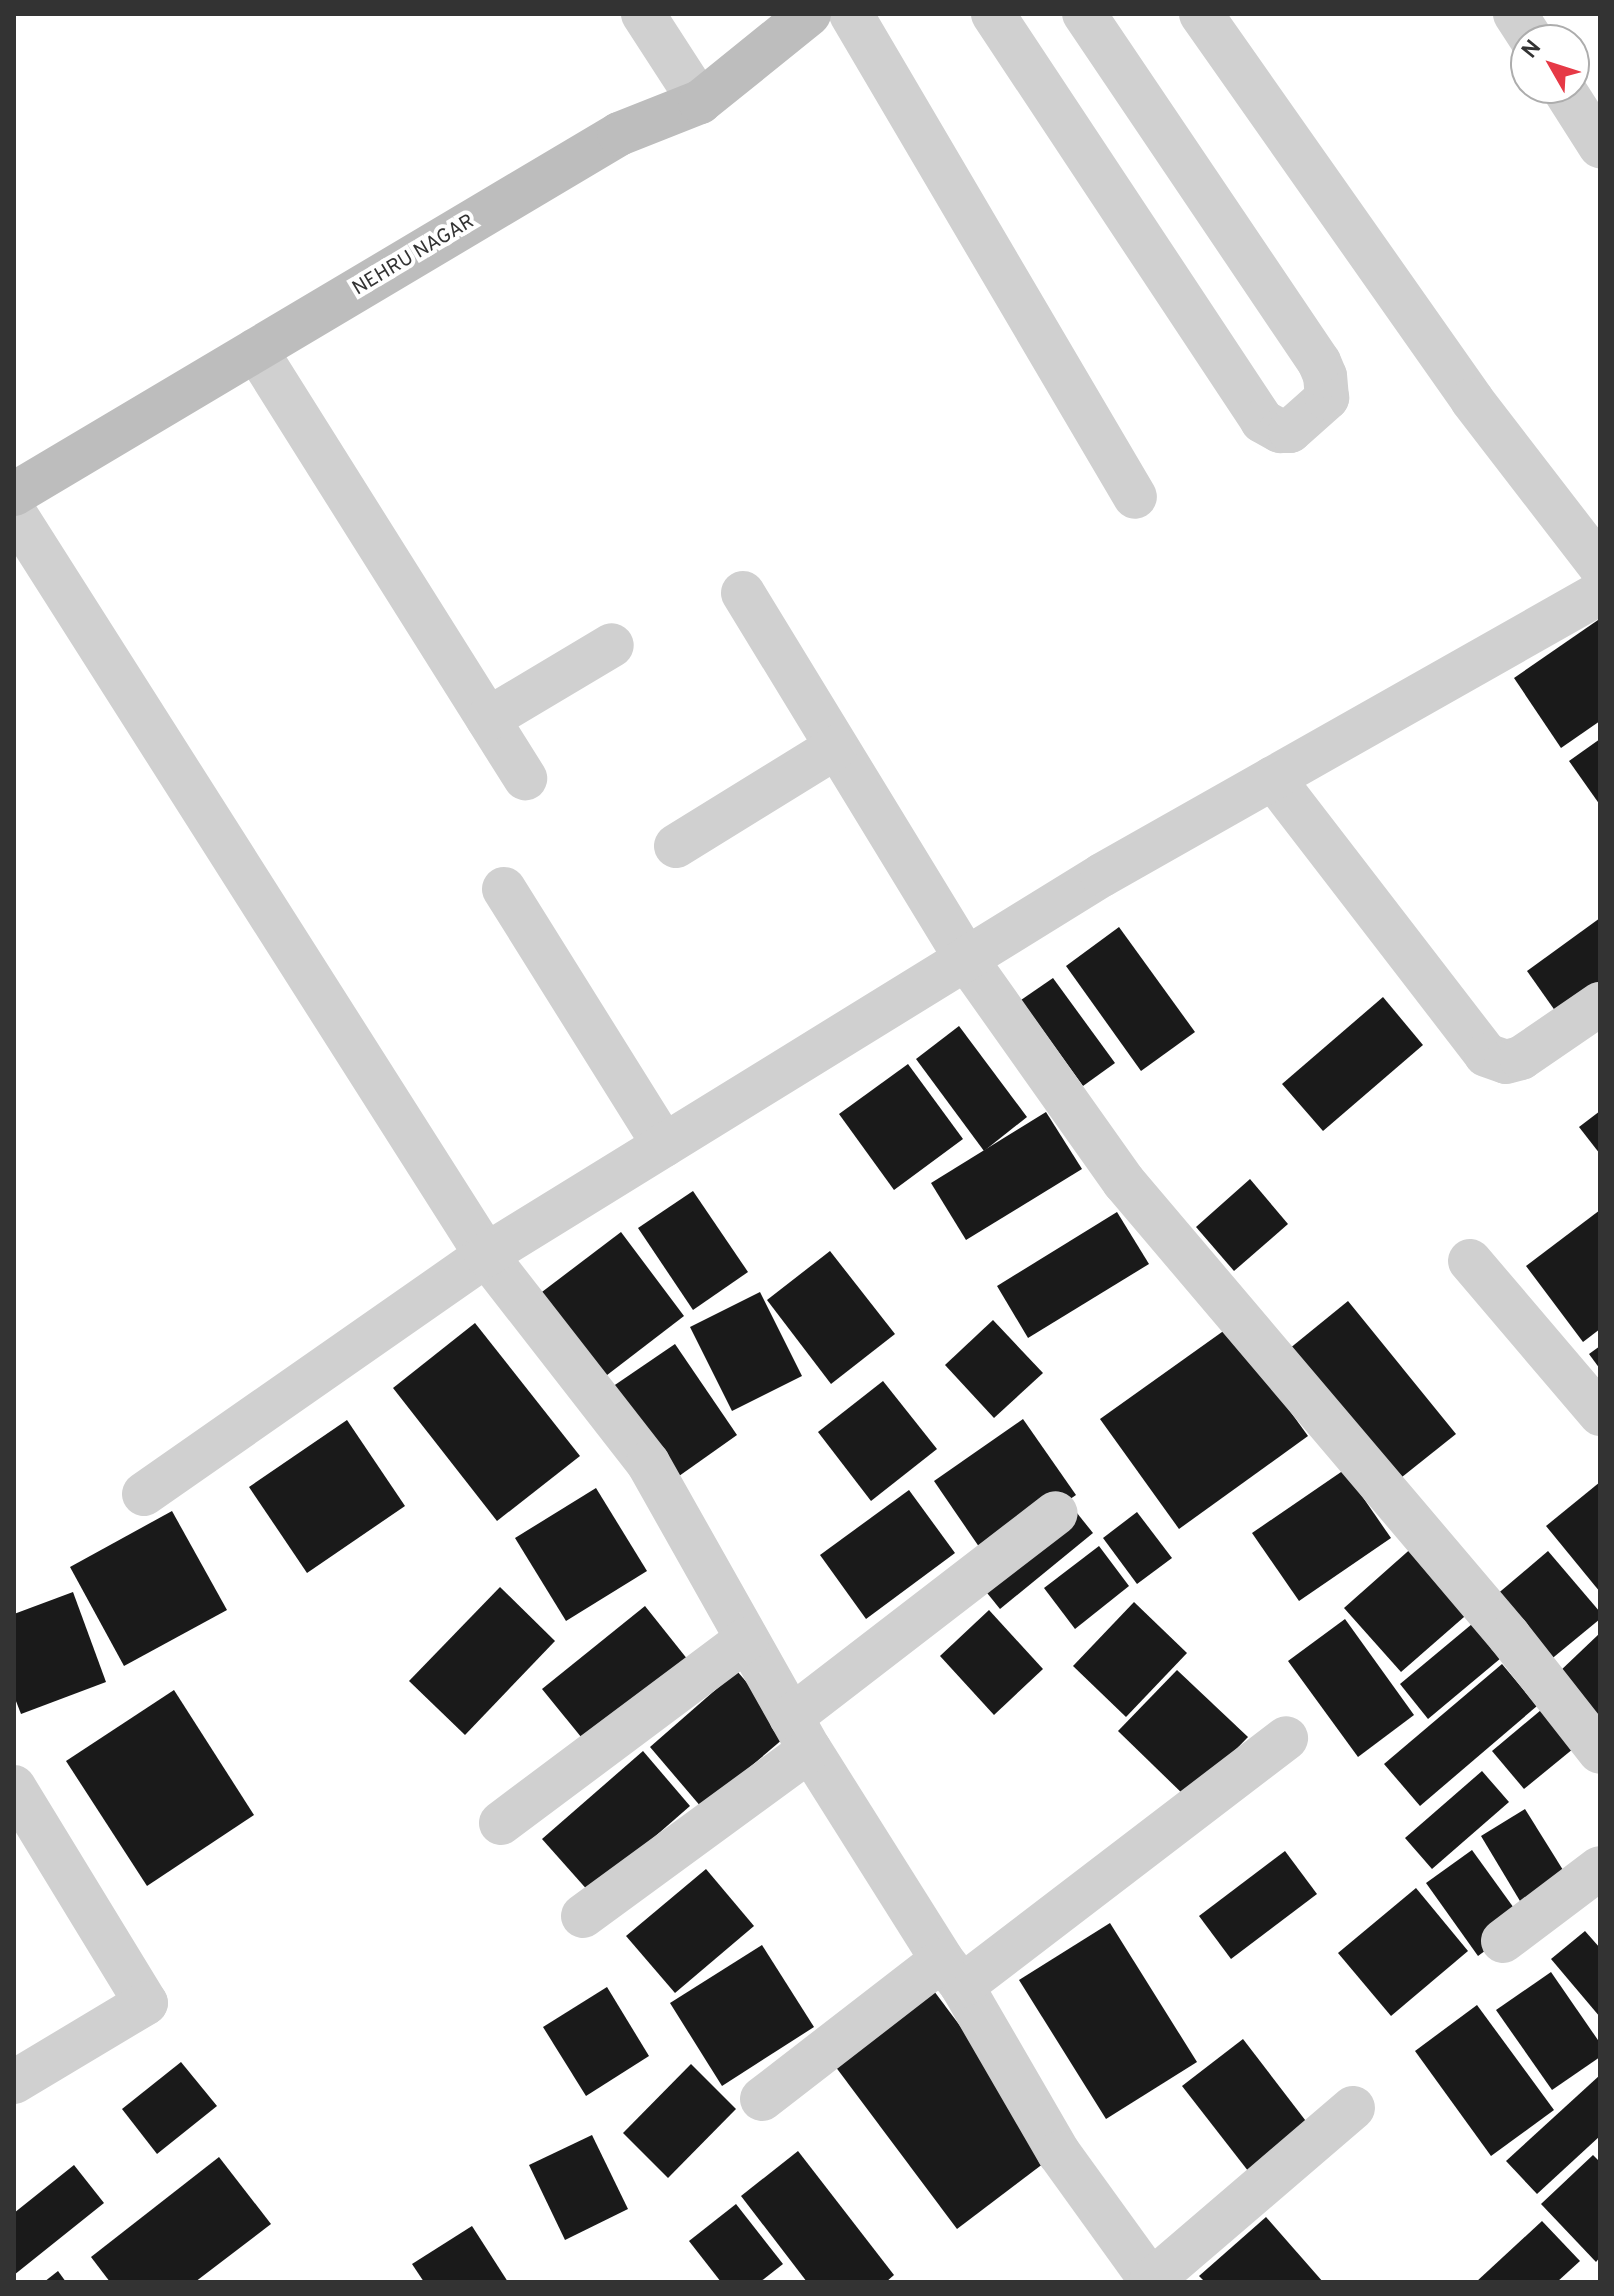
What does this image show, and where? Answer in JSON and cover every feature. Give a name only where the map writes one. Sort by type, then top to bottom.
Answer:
[{"type":"street","points":[[643,14],[700,102]]},
{"type":"street","name":"NEHRU NAGAR","points":[[14,494],[619,134],[700,102],[809,14]]},
{"type":"street","points":[[851,14],[1135,497]]},
{"type":"street","points":[[993,14],[1262,421],[1280,431],[1290,431],[1327,398],[1325,376],[1319,362],[1084,14]]},
{"type":"street","points":[[1201,14],[1472,400],[1600,566]]},
{"type":"street","points":[[1573,104],[1600,146]]},
{"type":"street","points":[[256,350],[525,778]]},
{"type":"street","points":[[14,512],[486,1255],[648,1463],[800,1734],[952,1973],[1059,2153],[1140,2277],[1353,2108]]},
{"type":"street","points":[[743,593],[966,959],[1124,1182],[1509,1636],[1600,1752]]},
{"type":"street","points":[[144,1494],[486,1255],[1102,875],[1600,593]]},
{"type":"street","points":[[488,719],[612,645]]},
{"type":"street","points":[[676,846],[836,747]]},
{"type":"street","points":[[1273,778],[1486,1055],[1506,1062],[1521,1058],[1600,1004]]},
{"type":"street","points":[[504,889],[664,1145]]},
{"type":"street","points":[[1470,1261],[1600,1414]]},
{"type":"street","points":[[583,1916],[1056,1513]]},
{"type":"street","points":[[501,1823],[747,1639]]},
{"type":"street","points":[[762,2099],[952,1973],[1286,1738]]},
{"type":"street","points":[[14,1787],[146,2003],[14,2082]]},
{"type":"street","points":[[1503,1941],[1600,1868]]},
{"type":"building","points":[[1598,620],[1600,721],[1561,748],[1514,678]]},
{"type":"building","points":[[1600,739],[1600,805],[1569,761]]},
{"type":"building","points":[[1600,918],[1600,995],[1563,1022],[1527,971]]},
{"type":"building","points":[[1119,927],[1195,1032],[1141,1071],[1066,966]]},
{"type":"building","points":[[1053,978],[1115,1063],[1083,1086],[1021,1000]]},
{"type":"building","points":[[1383,997],[1423,1045],[1323,1131],[1282,1084]]},
{"type":"building","points":[[959,1026],[1027,1117],[984,1151],[916,1059]]},
{"type":"building","points":[[908,1064],[963,1139],[894,1190],[839,1114]]},
{"type":"building","points":[[1600,1111],[1600,1154],[1579,1127]]},
{"type":"building","points":[[1046,1112],[1082,1169],[966,1240],[931,1183]]},
{"type":"building","points":[[1250,1179],[1288,1224],[1234,1271],[1196,1227]]},
{"type":"building","points":[[693,1191],[748,1272],[693,1310],[638,1228]]},
{"type":"building","points":[[1600,1210],[1600,1329],[1583,1342],[1526,1266]]},
{"type":"building","points":[[1117,1212],[1149,1264],[1028,1338],[997,1286]]},
{"type":"building","points":[[621,1232],[684,1316],[598,1382],[534,1298]]},
{"type":"building","points":[[830,1251],[895,1334],[831,1384],[767,1300]]},
{"type":"building","points":[[760,1292],[802,1376],[732,1411],[690,1327]]},
{"type":"building","points":[[1348,1301],[1456,1434],[1397,1481],[1289,1349]]},
{"type":"building","points":[[993,1320],[1043,1373],[994,1418],[945,1365]]},
{"type":"building","points":[[475,1323],[580,1456],[497,1521],[393,1388]]},
{"type":"building","points":[[1229,1327],[1308,1436],[1179,1529],[1100,1419]]},
{"type":"building","points":[[675,1344],[737,1435],[672,1481],[609,1389]]},
{"type":"building","points":[[1600,1346],[1600,1369],[1589,1354]]},
{"type":"building","points":[[883,1381],[937,1449],[871,1501],[818,1432]]},
{"type":"building","points":[[1023,1419],[1076,1495],[986,1557],[934,1481]]},
{"type":"building","points":[[347,1420],[405,1506],[307,1573],[249,1487]]},
{"type":"building","points":[[1344,1470],[1391,1538],[1299,1601],[1252,1533]]},
{"type":"building","points":[[1600,1482],[1600,1592],[1546,1526]]},
{"type":"building","points":[[596,1488],[647,1571],[566,1621],[515,1538]]},
{"type":"building","points":[[909,1490],[955,1553],[866,1619],[820,1555]]},
{"type":"building","points":[[1073,1508],[1093,1533],[1000,1609],[979,1583]]},
{"type":"building","points":[[172,1511],[227,1610],[124,1666],[70,1567]]},
{"type":"building","points":[[1137,1512],[1172,1558],[1137,1584],[1103,1538]]},
{"type":"building","points":[[1415,1545],[1472,1610],[1401,1672],[1344,1608]]},
{"type":"building","points":[[1099,1546],[1129,1586],[1075,1629],[1044,1588]]},
{"type":"building","points":[[1548,1551],[1600,1612],[1600,1619],[1549,1661],[1495,1596]]},
{"type":"building","points":[[500,1587],[555,1641],[465,1735],[409,1681]]},
{"type":"building","points":[[73,1592],[106,1682],[21,1714],[14,1696],[14,1614]]},
{"type":"building","points":[[1134,1602],[1187,1653],[1126,1717],[1073,1666]]},
{"type":"building","points":[[645,1606],[692,1665],[590,1748],[542,1689]]},
{"type":"building","points":[[989,1610],[1043,1669],[994,1715],[940,1656]]},
{"type":"building","points":[[1345,1619],[1414,1715],[1358,1757],[1288,1661]]},
{"type":"building","points":[[1478,1619],[1507,1653],[1428,1719],[1400,1684]]},
{"type":"building","points":[[1600,1633],[1600,1717],[1558,1673]]},
{"type":"building","points":[[1502,1664],[1537,1706],[1420,1806],[1384,1764]]},
{"type":"building","points":[[1177,1670],[1248,1737],[1188,1799],[1118,1731]]},
{"type":"building","points":[[737,1671],[790,1733],[702,1808],[650,1747]]},
{"type":"building","points":[[174,1690],[254,1815],[147,1886],[66,1761]]},
{"type":"building","points":[[1547,1705],[1579,1744],[1524,1789],[1492,1751]]},
{"type":"building","points":[[643,1751],[690,1806],[590,1893],[542,1839]]},
{"type":"building","points":[[1482,1771],[1509,1802],[1432,1869],[1405,1838]]},
{"type":"building","points":[[1525,1809],[1568,1878],[1523,1906],[1481,1836]]},
{"type":"building","points":[[1472,1850],[1524,1922],[1478,1956],[1426,1883]]},
{"type":"building","points":[[1285,1851],[1317,1894],[1231,1959],[1199,1916]]},
{"type":"building","points":[[706,1869],[754,1926],[675,1993],[626,1936]]},
{"type":"building","points":[[1416,1888],[1468,1951],[1391,2016],[1338,1953]]},
{"type":"building","points":[[1110,1923],[1197,2062],[1106,2119],[1019,1980]]},
{"type":"building","points":[[1585,1931],[1600,1948],[1600,2017],[1551,1959]]},
{"type":"building","points":[[762,1945],[814,2027],[722,2086],[670,2003]]},
{"type":"building","points":[[1551,1972],[1600,2043],[1600,2057],[1552,2090],[1496,2010]]},
{"type":"building","points":[[607,1987],[649,2056],[586,2096],[543,2027]]},
{"type":"building","points":[[931,1987],[1056,2154],[957,2229],[832,2062]]},
{"type":"building","points":[[1477,2005],[1554,2110],[1491,2156],[1415,2051]]},
{"type":"building","points":[[1243,2039],[1312,2129],[1252,2176],[1182,2086]]},
{"type":"building","points":[[181,2062],[217,2106],[157,2154],[122,2109]]},
{"type":"building","points":[[691,2064],[736,2109],[668,2178],[623,2133]]},
{"type":"building","points":[[1600,2075],[1600,2136],[1537,2194],[1506,2161]]},
{"type":"building","points":[[592,2135],[628,2209],[565,2240],[529,2165]]},
{"type":"building","points":[[798,2151],[894,2275],[886,2282],[807,2282],[741,2196]]},
{"type":"building","points":[[1593,2155],[1600,2162],[1600,2257],[1596,2262],[1541,2204]]},
{"type":"building","points":[[219,2157],[271,2224],[195,2282],[110,2282],[91,2257]]},
{"type":"building","points":[[74,2165],[104,2203],[14,2275],[14,2213]]},
{"type":"building","points":[[736,2204],[783,2264],[760,2282],[721,2282],[689,2241]]},
{"type":"building","points":[[1266,2217],[1323,2282],[1205,2282],[1199,2276]]},
{"type":"building","points":[[1542,2221],[1580,2261],[1557,2282],[1476,2282]]},
{"type":"building","points":[[472,2226],[508,2282],[424,2282],[412,2264]]},
{"type":"building","points":[[58,2271],[66,2282],[44,2282]]}]
